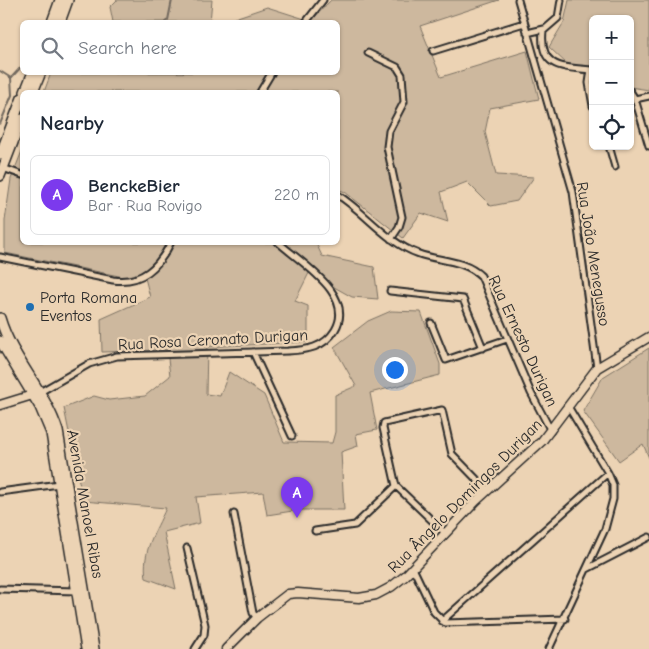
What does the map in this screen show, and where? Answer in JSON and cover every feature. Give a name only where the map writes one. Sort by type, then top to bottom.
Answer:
[{"type":"main road","points":[[53,20],[60,0]]},
{"type":"main road","points":[[61,20],[68,0]]},
{"type":"main road","points":[[26,90],[32,75]]},
{"type":"main road","points":[[34,90],[40,75]]},
{"type":"main road","points":[[0,155],[20,103]]},
{"type":"main road","points":[[1,171],[20,124]]},
{"type":"main road","name":"Avenida Manoel Ribas","points":[[0,318],[10,344],[37,394],[48,424],[55,453],[86,649]]},
{"type":"main road","name":"Avenida Manoel Ribas","points":[[0,341],[55,422],[66,472],[94,649]]},
{"type":"main road","points":[[55,453],[60,468],[66,472]]},
{"type":"main road","points":[[60,484],[67,490],[71,504]]},
{"type":"main road","points":[[74,576],[79,582],[84,584]]},
{"type":"main road","points":[[77,591],[82,593],[87,603]]},
{"type":"street","points":[[308,20],[323,0]]},
{"type":"street","name":"Rua João Menegusso","points":[[518,0],[573,192],[597,368]]},
{"type":"street","points":[[527,33],[544,29],[558,18],[561,0]]},
{"type":"street","points":[[433,50],[524,22]]},
{"type":"street","points":[[544,29],[543,40],[547,58],[552,64],[565,68],[589,70]]},
{"type":"street","points":[[531,44],[543,40]]},
{"type":"street","points":[[368,54],[397,67],[402,75],[402,107],[389,131],[387,139],[388,156],[402,217],[399,227],[391,239]]},
{"type":"street","points":[[261,90],[270,75]]},
{"type":"street","points":[[649,96],[635,99],[649,146]]},
{"type":"street","points":[[610,150],[615,167]]},
{"type":"street","points":[[1,171],[20,175]]},
{"type":"street","name":"Rua Ernesto Durigan","points":[[340,197],[391,239],[416,253],[464,265],[476,272],[490,296],[506,337],[551,431]]},
{"type":"street","points":[[0,258],[113,280],[129,281],[142,277],[155,268],[169,245]]},
{"type":"street","name":"Rua Rosa Ceronato Durigan","points":[[37,394],[89,364],[117,356],[294,351],[318,346],[331,335],[339,321],[340,306],[334,293],[281,245]]},
{"type":"street","points":[[390,291],[463,299],[483,347]]},
{"type":"street","points":[[431,323],[446,360],[506,337]]},
{"type":"street","name":"Rua Ângelo Domingos Durigan","points":[[226,649],[277,600],[292,593],[348,598],[376,595],[391,587],[413,568],[487,490],[522,462],[551,431],[597,368],[649,337]]},
{"type":"street","points":[[253,352],[292,436]]},
{"type":"street","points":[[0,405],[37,394]]},
{"type":"street","points":[[549,649],[565,619],[612,510],[614,493],[608,473],[569,408]]},
{"type":"street","points":[[445,533],[396,486],[383,424],[442,410],[452,454],[487,490]]},
{"type":"street","points":[[442,621],[608,473]]},
{"type":"street","points":[[0,492],[60,484]]},
{"type":"street","points":[[315,531],[355,525],[396,486]]},
{"type":"street","points":[[234,514],[253,613],[257,618]]},
{"type":"street","points":[[586,570],[649,537]]},
{"type":"street","points":[[186,548],[205,625],[204,635],[195,649]]},
{"type":"street","points":[[413,568],[434,612],[442,621],[449,624],[565,619]]},
{"type":"street","points":[[0,589],[77,591]]},
{"type":"shaded area","points":[[117,0],[212,0],[210,20],[113,20],[110,7]]},
{"type":"shaded area","points":[[331,0],[499,0],[420,26],[441,77],[527,51],[539,99],[490,108],[485,132],[496,175],[534,177],[517,201],[491,206],[467,182],[441,192],[448,222],[421,213],[403,238],[340,190],[340,90],[45,90],[50,75],[340,75],[340,20],[312,20]]},
{"type":"shaded area","points":[[569,0],[649,0],[649,90],[634,88],[634,15],[589,15],[589,77],[570,67],[549,47],[564,22]]},
{"type":"shaded area","points":[[267,7],[308,20],[229,20]]},
{"type":"shaded area","points":[[20,156],[20,245],[317,245],[322,256],[374,267],[378,299],[352,297],[309,273],[295,301],[308,306],[308,342],[207,347],[206,394],[220,396],[229,372],[264,395],[284,442],[332,443],[335,432],[335,395],[356,386],[334,347],[368,321],[391,311],[421,312],[440,364],[440,375],[370,393],[377,430],[356,434],[358,446],[341,452],[344,510],[299,510],[267,515],[263,492],[196,497],[200,523],[164,532],[176,589],[146,578],[145,568],[148,550],[166,508],[83,501],[64,408],[94,396],[109,400],[145,396],[170,376],[167,350],[102,352],[101,319],[150,297],[144,274],[124,277],[5,253],[5,221],[11,179]]},
{"type":"shaded area","points":[[649,348],[649,458],[643,444],[619,461],[583,411],[603,377]]},
{"type":"waterway","points":[[168,20],[172,0]]},
{"type":"waterway","points":[[0,124],[12,95],[11,78],[20,68]]},
{"type":"waterway","points":[[0,71],[11,78]]},
{"type":"place","name":"Porta Romana Eventos","points":[[30,307]]},
{"type":"place","name":"BenckeBier","points":[[297,518]]}]
